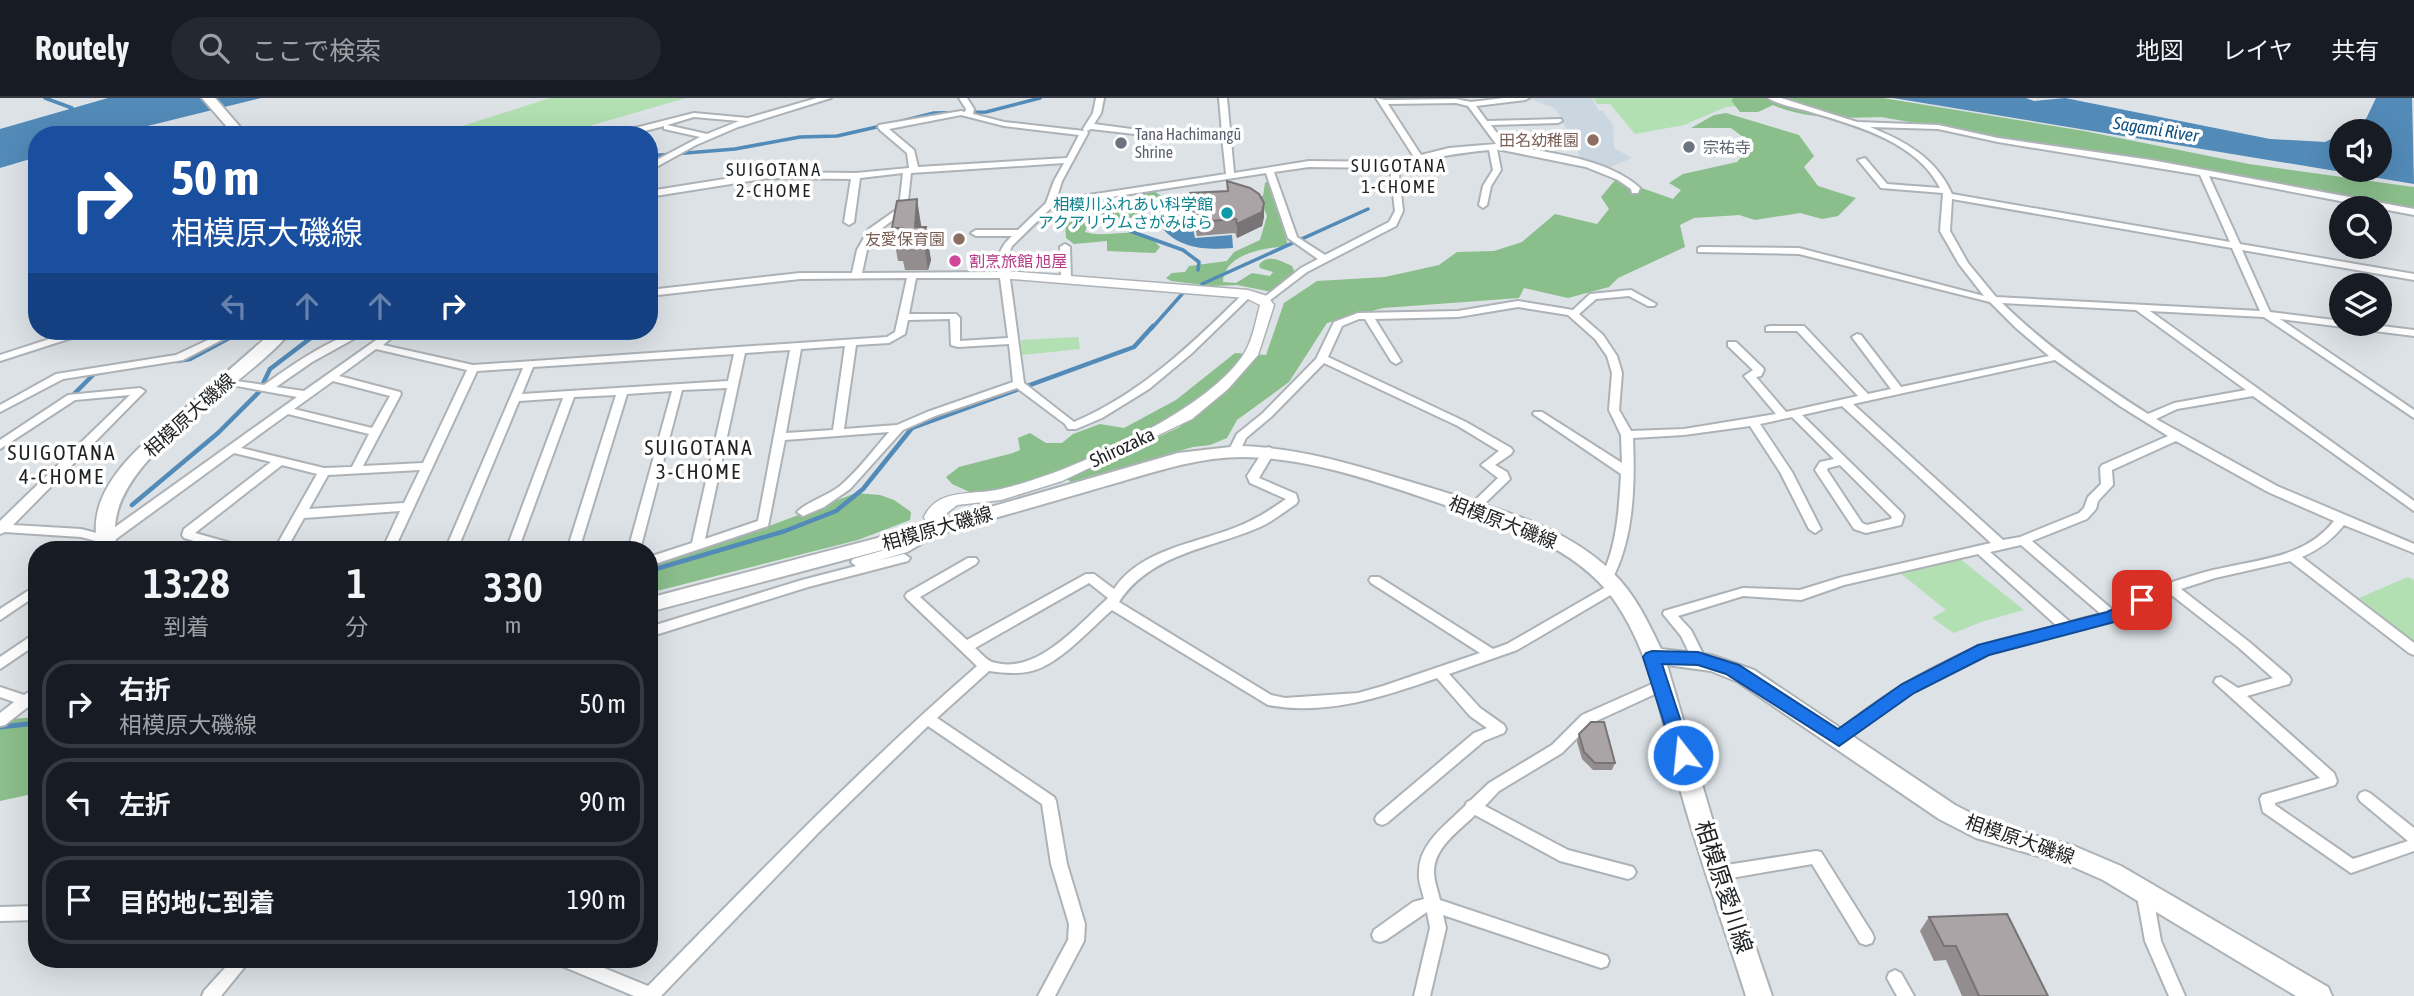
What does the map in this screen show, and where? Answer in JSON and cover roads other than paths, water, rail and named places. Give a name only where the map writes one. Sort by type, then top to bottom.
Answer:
[{"type":"main road","points":[[208,98],[233,126]]},
{"type":"main road","name":"相模原大磯線","points":[[103,541],[109,507],[126,474],[149,450],[273,340]]},
{"type":"main road","name":"相模原大磯線","points":[[658,603],[937,529],[1178,459],[1235,450],[1269,451],[1338,464],[1473,508],[1550,538],[1577,554],[1611,583],[1638,622],[1652,657],[1698,658],[1721,664],[1746,676],[1947,812],[1984,831],[2082,860],[2144,890],[2319,996]]},
{"type":"main road","name":"相模原愛川線","points":[[1652,657],[1759,996]]},
{"type":"street","points":[[658,162],[706,136],[749,119],[827,98]]},
{"type":"street","points":[[963,98],[970,112]]},
{"type":"street","points":[[1100,98],[1097,113],[1058,181],[1050,204],[1008,245],[1002,257],[1013,341],[1023,388],[1052,408],[1072,427],[1103,416],[1158,379],[1248,294]]},
{"type":"street","points":[[1223,98],[1230,176]]},
{"type":"street","points":[[1382,100],[1456,101],[1471,104],[1525,98]]},
{"type":"street","points":[[1772,98],[1856,125],[1919,156],[1941,177],[1947,194],[1945,231],[1964,262],[1994,299],[2057,357],[2177,436],[2270,488],[2414,549]]},
{"type":"street","points":[[1382,100],[1420,160]]},
{"type":"street","points":[[1471,104],[1486,123],[1497,146],[1497,170],[1487,186],[1483,205]]},
{"type":"street","points":[[856,276],[862,250],[872,231],[902,209],[911,171],[911,152],[882,127],[970,112],[1004,124],[1161,135],[1227,135]]},
{"type":"street","points":[[656,126],[694,115],[749,119]]},
{"type":"street","points":[[1486,123],[1559,121]]},
{"type":"street","points":[[1856,125],[1872,123],[1938,127],[1998,140],[2151,163],[2414,212]]},
{"type":"street","points":[[667,127],[706,136]]},
{"type":"street","points":[[1050,204],[1327,162],[1394,165],[1449,151],[1497,146],[1607,171],[1624,179],[1636,188],[1635,191]]},
{"type":"street","points":[[658,193],[769,175],[856,176],[1070,160]]},
{"type":"street","points":[[1862,160],[1884,186],[1947,194],[2414,277]]},
{"type":"street","points":[[658,292],[800,276],[1005,275],[1248,294],[1265,301],[1304,270],[1385,231],[1396,220],[1399,211],[1394,165]]},
{"type":"street","points":[[1269,171],[1296,241],[1326,260]]},
{"type":"street","points":[[2204,174],[2266,314],[2414,415]]},
{"type":"street","points":[[849,222],[856,176]]},
{"type":"street","points":[[976,233],[1020,233]]},
{"type":"street","points":[[1065,247],[1066,279]]},
{"type":"street","points":[[1701,250],[1796,251],[1994,299],[2266,314],[2414,333]]},
{"type":"street","points":[[375,346],[473,368],[895,338],[900,334],[912,276]]},
{"type":"street","points":[[1574,314],[1593,296],[1634,293],[1651,304]]},
{"type":"street","name":"Shirozaka","points":[[937,529],[933,517],[944,503],[1001,495],[1056,477],[1144,438],[1196,409],[1223,386],[1253,352],[1267,305],[1265,301]]},
{"type":"street","points":[[966,647],[1090,577],[1113,600],[1276,702],[1357,698],[1493,655],[1524,641],[1611,583],[1618,558],[1627,472],[1627,435],[1615,410],[1617,373],[1612,356],[1599,337],[1574,314],[1518,304],[1458,314],[1367,315],[1350,318],[1338,324],[1321,360],[1267,415],[1241,436],[1235,450]]},
{"type":"street","points":[[2140,308],[2414,507]]},
{"type":"street","points":[[1367,315],[1396,361]]},
{"type":"street","points":[[904,317],[956,318],[955,343],[958,344],[1013,341]]},
{"type":"street","points":[[1770,329],[1800,328],[1866,398]]},
{"type":"street","points":[[1857,337],[1898,391]]},
{"type":"street","points":[[0,358],[55,340]]},
{"type":"street","points":[[0,409],[60,376],[178,358],[215,340]]},
{"type":"street","points":[[265,389],[308,360],[346,340]]},
{"type":"street","points":[[109,541],[383,340]]},
{"type":"street","points":[[838,433],[851,343]]},
{"type":"street","points":[[1732,344],[1759,370],[1757,374],[1749,376],[1843,461],[1899,516],[1897,522],[1866,529],[1858,526],[1821,470],[1824,465],[1843,461]]},
{"type":"street","points":[[658,559],[764,523],[796,346]]},
{"type":"street","points":[[697,546],[740,351]]},
{"type":"street","points":[[1627,435],[1685,432],[1753,422],[2057,357]]},
{"type":"street","points":[[1321,360],[1331,362],[1462,424],[1507,451],[1487,465],[1503,475],[1504,479],[1473,508]]},
{"type":"street","points":[[455,541],[529,365]]},
{"type":"street","points":[[392,541],[473,368]]},
{"type":"street","points":[[330,377],[396,394],[355,471]]},
{"type":"street","points":[[226,381],[306,395]]},
{"type":"street","points":[[515,398],[733,384]]},
{"type":"street","points":[[636,541],[678,387]]},
{"type":"street","points":[[779,437],[899,428],[931,414],[1023,388]]},
{"type":"street","points":[[0,445],[72,397],[141,391],[1,528]]},
{"type":"street","points":[[576,541],[623,391]]},
{"type":"street","points":[[2148,418],[2183,404],[2256,392]]},
{"type":"street","points":[[515,541],[570,394]]},
{"type":"street","points":[[1844,403],[2000,545]]},
{"type":"street","points":[[285,410],[375,432]]},
{"type":"street","points":[[1538,414],[1627,472]]},
{"type":"street","points":[[1753,422],[1786,472],[1815,529]]},
{"type":"street","points":[[803,512],[836,497],[850,486],[899,428]]},
{"type":"street","points":[[1698,658],[1686,633],[1670,614],[1743,592],[1801,595],[1842,581],[2023,540],[2083,516],[2090,509],[2092,500],[2107,485],[2106,468],[2177,436]]},
{"type":"street","points":[[232,449],[324,472],[427,466]]},
{"type":"street","points":[[972,561],[911,596],[986,666],[1022,670],[1035,665],[1077,634],[1113,600],[1127,581],[1155,562],[1194,544],[1254,525],[1292,501],[1292,497],[1255,480],[1253,476],[1269,451]]},
{"type":"street","points":[[204,541],[188,535],[188,532],[279,462]]},
{"type":"street","points":[[285,541],[324,472]]},
{"type":"street","points":[[300,514],[408,507]]},
{"type":"street","points":[[1839,739],[1891,699],[1984,650],[2112,616],[2127,607],[2195,579],[2292,555],[2328,536],[2342,519]]},
{"type":"street","points":[[1,528],[81,533],[94,541]]},
{"type":"street","points":[[806,583],[803,577],[903,549],[937,529]]},
{"type":"street","points":[[2023,540],[2112,616]]},
{"type":"street","points":[[1981,550],[2068,628]]},
{"type":"street","points":[[2292,555],[2414,650]]},
{"type":"street","points":[[658,629],[806,583],[904,558]]},
{"type":"street","points":[[1375,580],[1493,655]]},
{"type":"street","points":[[2172,589],[2284,680],[2236,694]]},
{"type":"street","points":[[0,615],[28,595]]},
{"type":"street","points":[[0,664],[28,644]]},
{"type":"street","points":[[585,968],[652,995],[926,718],[986,666]]},
{"type":"street","points":[[1382,819],[1479,737],[1499,729],[1475,712],[1438,671]]},
{"type":"street","points":[[2221,682],[2330,779],[2329,783],[2267,799],[2269,808],[2351,866],[2414,845]]},
{"type":"street","points":[[1422,996],[1438,928],[1426,874],[1428,859],[1434,846],[1472,806],[1508,776],[1557,749],[1587,719],[1661,685]]},
{"type":"street","points":[[0,692],[28,696]]},
{"type":"street","points":[[0,721],[28,698]]},
{"type":"street","points":[[926,718],[1049,801],[1059,864],[1077,925],[1076,941],[1046,996]]},
{"type":"street","points":[[2365,797],[2414,838]]},
{"type":"street","points":[[1472,806],[1565,856],[1628,872]]},
{"type":"street","points":[[1720,873],[1816,857],[1866,938]]},
{"type":"street","points":[[2144,890],[2153,941],[2177,996]]},
{"type":"street","points":[[1380,935],[1419,907],[1432,904],[1601,961]]},
{"type":"street","points":[[0,914],[28,913]]},
{"type":"street","points":[[209,996],[235,968]]},
{"type":"street","points":[[1895,978],[1906,996]]},
{"type":"water","points":[[108,98],[261,98],[147,126],[28,126],[28,160],[0,168],[0,129]]},
{"type":"water","name":"Sagami River","points":[[1893,98],[2026,98],[2034,101],[2065,98],[2270,139],[2329,140],[2329,170]]},
{"type":"water","points":[[2376,98],[2412,98],[2414,184],[2392,180],[2392,119],[2366,119]]},
{"type":"water","points":[[1192,224],[1195,238],[1232,235],[1233,248],[1214,249],[1187,245],[1164,230],[1167,226]]},
{"type":"waterway","points":[[45,98],[72,108],[69,112]]},
{"type":"waterway","points":[[890,124],[934,113],[986,112],[1040,98]]},
{"type":"waterway","points":[[658,155],[735,149],[800,137],[837,136],[881,126]]},
{"type":"waterway","points":[[658,158],[663,155]]},
{"type":"waterway","points":[[1202,284],[1368,209]]},
{"type":"waterway","points":[[1130,231],[1183,250],[1199,262],[1198,270]]},
{"type":"waterway","points":[[1152,328],[1183,293]]},
{"type":"waterway","points":[[658,568],[785,531],[836,511],[863,489],[912,428],[1134,347],[1153,326]]},
{"type":"waterway","points":[[177,361],[190,359],[225,340]]},
{"type":"waterway","points":[[132,505],[218,433],[259,392],[270,369],[308,340]]},
{"type":"waterway","points":[[75,393],[95,373],[99,373]]},
{"type":"waterway","points":[[0,727],[28,724]]},
{"type":"place","name":"田名幼稚園","points":[[1593,140]]},
{"type":"place","name":"Tana Hachimangū Shrine","points":[[1121,143]]},
{"type":"place","name":"宗祐寺","points":[[1689,147]]},
{"type":"place","name":"相模川ふれあい科学館 アクアリウムさがみはら","points":[[1227,213]]},
{"type":"place","name":"友愛保育園","points":[[959,239]]},
{"type":"place","name":"割烹旅館 旭屋","points":[[955,261]]},
{"type":"district","name":"SUIGOTANA 1-CHOME","points":[[1399,175]]},
{"type":"district","name":"SUIGOTANA 2-CHOME","points":[[774,179]]},
{"type":"district","name":"SUIGOTANA 3-CHOME","points":[[699,459]]},
{"type":"district","name":"SUIGOTANA 4-CHOME","points":[[62,464]]}]
